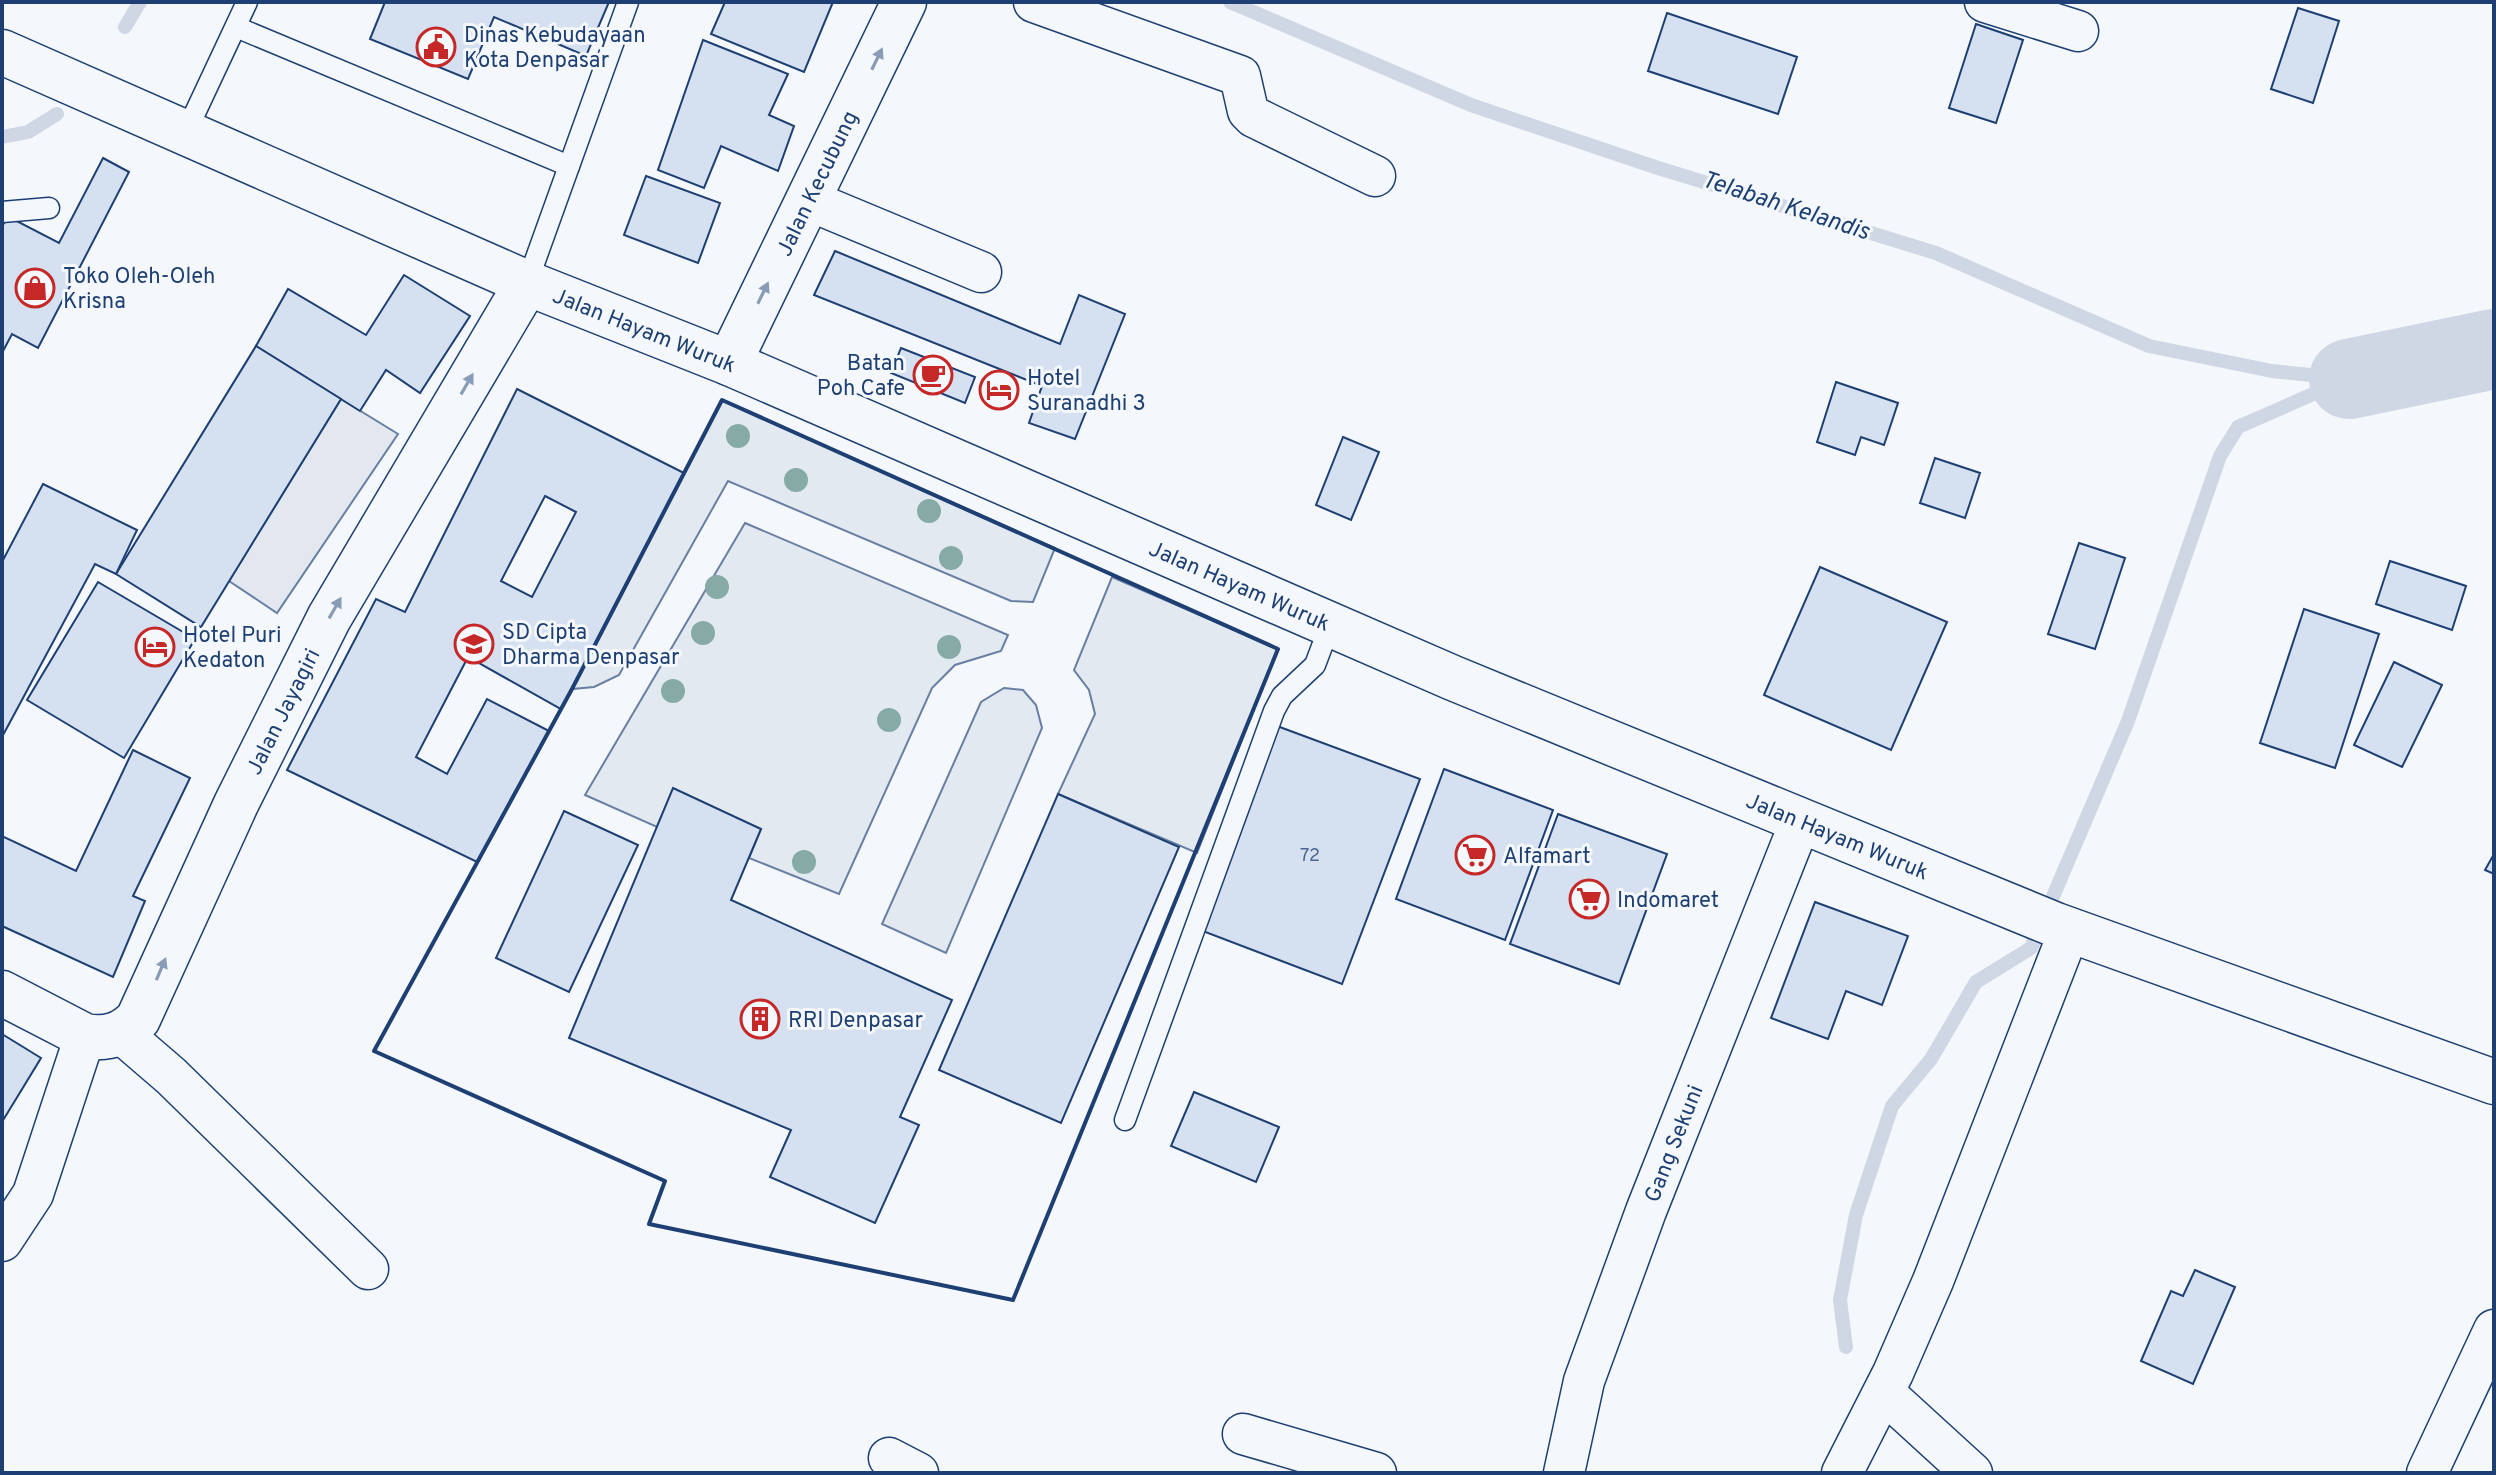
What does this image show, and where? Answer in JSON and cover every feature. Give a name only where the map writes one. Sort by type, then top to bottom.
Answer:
[{"type":"main road","name":"Jalan Kecubung","points":[[729,363],[904,2]]},
{"type":"main road","name":"Jalan Hayam Wuruk","points":[[17,58],[187,130],[527,283],[729,363],[1330,625],[1999,902],[2494,1082]]},
{"type":"main road","name":"Jalan Jayagiri","points":[[103,1035],[138,1019],[236,804],[329,618],[527,283]]},
{"type":"main road","points":[[2,993],[103,1035]]},
{"type":"street","points":[[1034,2],[1240,76],[1248,111],[1254,117],[1375,176]]},
{"type":"street","points":[[1985,2],[2078,31]]},
{"type":"street","points":[[808,200],[981,272]]},
{"type":"street","name":"Gang Sekuni","points":[[1564,1473],[1589,1367],[1646,1211],[1801,820]]},
{"type":"street","points":[[1842,1473],[1861,1431],[1892,1386],[2063,927]]},
{"type":"street","points":[[2,1241],[33,1194],[103,1035],[171,1076],[368,1269]]},
{"type":"street","points":[[2427,1473],[2494,1330]]},
{"type":"street","points":[[1892,1386],[1972,1473]]},
{"type":"street","points":[[1243,1434],[1376,1473]]},
{"type":"lane","points":[[187,130],[247,2]]},
{"type":"lane","points":[[527,283],[628,2]]},
{"type":"lane","points":[[236,27],[569,166]]},
{"type":"lane","points":[[2,212],[49,208]]},
{"type":"lane","points":[[1125,1120],[1274,711],[1282,696],[1315,665],[1330,625]]},
{"type":"shaded area","points":[[2494,333],[2494,372],[2455,382],[2444,344]]},
{"type":"shaded area","points":[[341,399],[398,434],[277,613],[229,581]]},
{"type":"shaded area","points":[[722,400],[1055,548],[1033,602],[1011,601],[728,481],[619,675],[594,687],[572,689]]},
{"type":"shaded area","points":[[745,523],[1008,635],[1001,651],[955,665],[932,688],[839,894],[749,858],[761,829],[673,789],[657,827],[585,795]]},
{"type":"shaded area","points":[[1112,577],[1278,649],[1197,853],[1058,794],[1095,714],[1089,690],[1074,670]]},
{"type":"shaded area","points":[[1004,688],[1023,690],[1036,705],[1042,728],[946,953],[882,924],[981,702]]},
{"type":"building","name":"Dinas Kebudayaan Kota Denpasar","points":[[385,2],[609,2],[586,56],[494,17],[468,79],[370,39]]},
{"type":"building","points":[[725,2],[833,2],[804,72],[711,34]]},
{"type":"building","points":[[2298,8],[2339,21],[2313,103],[2271,89]]},
{"type":"building","points":[[1667,13],[1797,57],[1778,114],[1648,71]]},
{"type":"building","points":[[1976,24],[2023,40],[1996,123],[1949,108]]},
{"type":"building","points":[[703,40],[788,74],[769,115],[794,126],[778,171],[721,146],[704,188],[658,170]]},
{"type":"building","name":"Toko Oleh-Oleh Krisna","points":[[103,158],[129,172],[38,348],[12,334],[2,353],[2,226],[9,217],[59,243]]},
{"type":"building","points":[[646,176],[720,203],[698,263],[624,235]]},
{"type":"building","points":[[835,251],[1060,344],[1079,295],[1125,314],[1075,439],[1029,423],[1042,386],[814,295]]},
{"type":"building","points":[[404,275],[470,316],[420,393],[386,370],[360,411],[256,346],[288,289],[366,335]]},
{"type":"building","points":[[256,346],[341,399],[201,627],[116,574]]},
{"type":"building","name":"Batan Poh Cafe","points":[[901,348],[975,377],[965,403],[891,373]]},
{"type":"building","points":[[1836,382],[1898,403],[1884,445],[1861,437],[1855,455],[1817,442]]},
{"type":"building","name":"SD Cipta Dharma Denpasar","points":[[517,389],[684,473],[561,709],[468,657],[416,757],[447,774],[487,699],[549,731],[477,862],[287,770],[376,599],[405,612]],"holes":[[[545,496],[576,512],[532,597],[501,581]]]},
{"type":"building","points":[[1343,437],[1379,452],[1351,520],[1316,505]]},
{"type":"building","points":[[1935,458],[1980,473],[1965,518],[1920,503]]},
{"type":"building","points":[[43,484],[137,530],[116,574],[95,564],[2,737],[2,562]]},
{"type":"building","points":[[2079,543],[2125,558],[2095,649],[2048,634]]},
{"type":"building","points":[[2390,561],[2466,586],[2452,630],[2376,604]]},
{"type":"building","points":[[1820,567],[1947,622],[1891,750],[1764,695]]},
{"type":"building","points":[[98,582],[195,639],[124,758],[27,700]]},
{"type":"building","points":[[2304,609],[2379,634],[2335,768],[2260,743]]},
{"type":"building","points":[[2394,662],[2442,685],[2402,767],[2354,745]]},
{"type":"building","points":[[1277,726],[1420,779],[1342,984],[1200,930]]},
{"type":"building","points":[[133,750],[190,778],[133,896],[145,901],[113,977],[2,926],[2,836],[76,871]]},
{"type":"building","name":"Alfamart","points":[[1444,769],[1553,810],[1505,940],[1396,899]]},
{"type":"building","name":"RRI Denpasar","points":[[673,788],[761,829],[731,900],[952,1000],[900,1117],[919,1125],[875,1223],[770,1177],[791,1130],[569,1038]]},
{"type":"building","name":"RRI Denpasar","points":[[1058,794],[1179,847],[1061,1123],[939,1070]]},
{"type":"building","points":[[564,811],[638,845],[569,992],[496,958]]},
{"type":"building","name":"Indomaret","points":[[1558,814],[1667,854],[1619,984],[1510,944]]},
{"type":"building","points":[[2494,854],[2494,874],[2485,870]]},
{"type":"building","points":[[1815,902],[1908,936],[1882,1005],[1846,991],[1828,1039],[1771,1018]]},
{"type":"building","points":[[2,1034],[41,1058],[2,1122]]},
{"type":"building","points":[[1194,1092],[1279,1127],[1256,1182],[1171,1146]]},
{"type":"building","points":[[2195,1270],[2235,1287],[2193,1384],[2141,1361],[2171,1291],[2183,1296]]},
{"type":"waterway","name":"Telabah Kelandis","points":[[125,27],[140,2]]},
{"type":"waterway","name":"Telabah Kelandis","points":[[1230,2],[1471,105],[1658,168],[1936,253],[2149,346],[2272,371],[2349,379]]},
{"type":"waterway","name":"Telabah Kelandis","points":[[2,137],[28,132],[57,114]]},
{"type":"waterway","points":[[2349,379],[2494,349]]},
{"type":"waterway","points":[[1846,1347],[1840,1300],[1856,1215],[1892,1106],[1931,1059],[1976,982],[2031,948],[2128,721],[2220,456],[2238,427],[2345,380]]},
{"type":"wall","points":[[722,400],[1278,649],[1013,1300],[649,1224],[665,1181],[374,1051],[572,689],[722,400]]},
{"type":"place","name":"Dinas Kebudayaan Kota Denpasar","points":[[436,47]]},
{"type":"place","name":"Toko Oleh-Oleh Krisna","points":[[35,288]]},
{"type":"place","name":"Batan Poh Cafe","points":[[933,375]]},
{"type":"place","name":"Hotel Suranadhi 3","points":[[999,390]]},
{"type":"place","name":"SD Cipta Dharma Denpasar","points":[[474,644]]},
{"type":"place","name":"Hotel Puri Kedaton","points":[[155,647]]},
{"type":"place","name":"Alfamart","points":[[1475,855]]},
{"type":"place","name":"Indomaret","points":[[1589,899]]},
{"type":"place","name":"RRI Denpasar","points":[[760,1019]]}]
